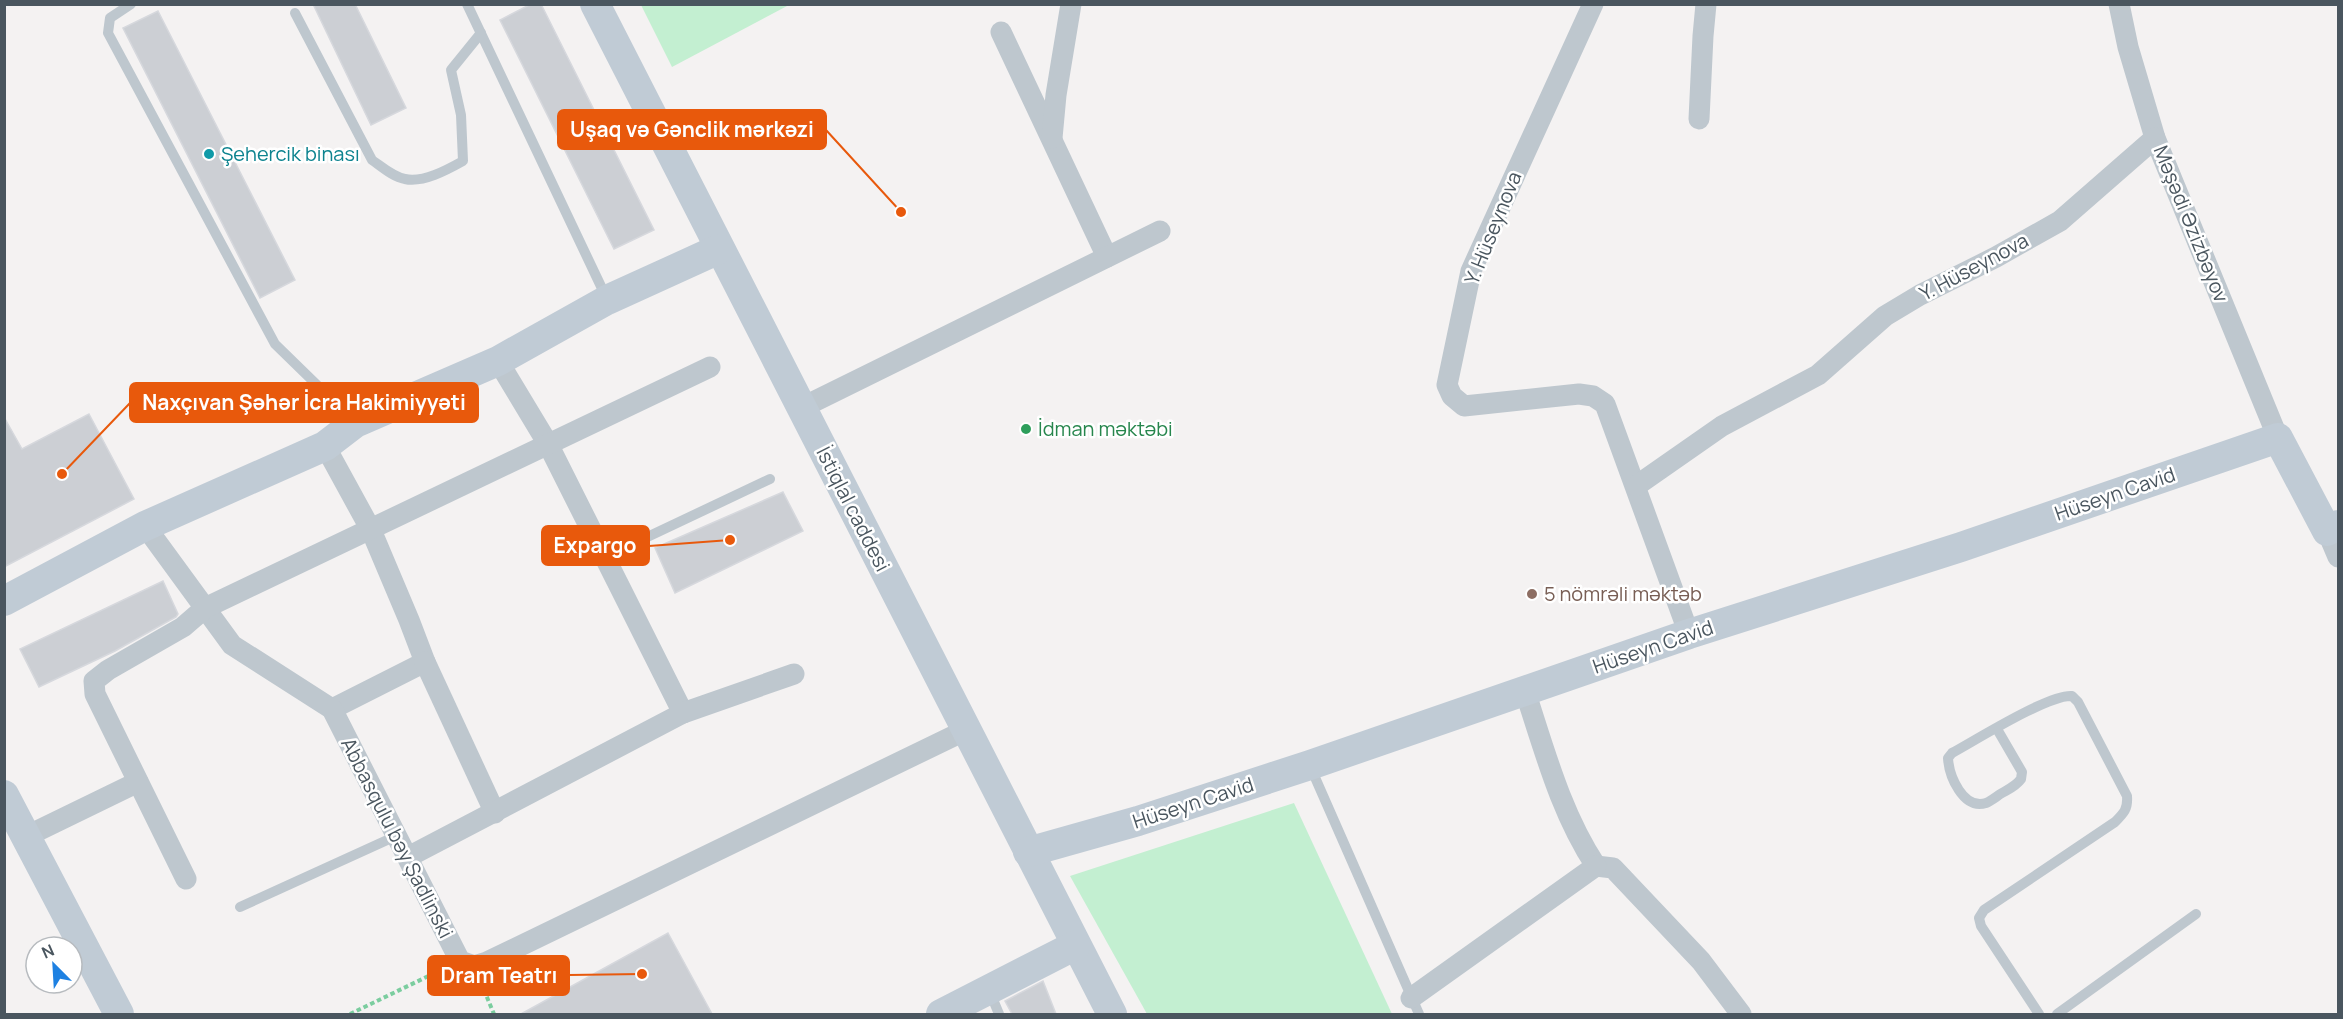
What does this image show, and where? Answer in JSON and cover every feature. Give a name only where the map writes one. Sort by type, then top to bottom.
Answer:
[{"type":"main road","name":"İstiqlal caddesi","points":[[595,4],[1112,1014]]},
{"type":"main road","points":[[4,601],[145,526],[325,446],[355,423],[498,361],[607,300],[719,249]]},
{"type":"main road","points":[[2278,438],[2335,538]]},
{"type":"main road","name":"Hüseyn Cavid","points":[[1028,852],[1138,821],[1310,765],[1689,634],[1961,547],[2278,438]]},
{"type":"main road","points":[[4,795],[119,1014]]},
{"type":"main road","points":[[941,1014],[994,1002],[1076,945]]},
{"type":"street","points":[[1052,139],[1056,95],[1071,4]]},
{"type":"street","name":"Y. Hüseynova","points":[[1593,4],[1471,271],[1447,385],[1452,396],[1464,406],[1579,394],[1593,396],[1605,404],[1689,634]]},
{"type":"street","points":[[1699,119],[1706,4]]},
{"type":"street","name":"Məşədi Əzizbəyov","points":[[2119,4],[2128,47],[2155,138],[2278,438]]},
{"type":"street","points":[[1001,32],[1107,257]]},
{"type":"street","name":"Y. Hüseynova","points":[[1636,486],[1722,426],[1818,375],[1885,316],[2060,221],[2155,138]]},
{"type":"street","points":[[801,408],[1160,231]]},
{"type":"street","points":[[498,361],[548,444],[683,713]]},
{"type":"street","points":[[186,879],[96,694],[94,681],[108,670],[183,627],[205,608],[710,367]]},
{"type":"street","points":[[325,446],[371,530],[410,620],[425,662],[495,813]]},
{"type":"street","points":[[145,526],[232,645],[332,709],[425,662]]},
{"type":"street","points":[[408,857],[683,713],[794,674]]},
{"type":"street","points":[[1525,691],[1559,797],[1578,840],[1596,867]]},
{"type":"street","name":"Abbasqulu bəy Şadlinski","points":[[332,709],[396,836],[467,963]]},
{"type":"street","points":[[467,963],[508,952],[966,730]]},
{"type":"street","points":[[27,836],[138,782]]},
{"type":"street","points":[[1415,1006],[1596,867],[1613,868],[1701,961],[1741,1014]]},
{"type":"lane","points":[[131,4],[110,18],[108,33],[275,344],[355,423]]},
{"type":"lane","points":[[466,4],[607,300]]},
{"type":"lane","points":[[295,14],[372,160],[405,180],[439,175],[463,161],[461,115],[451,70],[481,33]]},
{"type":"lane","points":[[605,557],[770,479]]},
{"type":"lane","points":[[1997,729],[2022,772],[2021,779],[1986,803],[1975,804],[1968,801],[1954,780],[1948,758],[1952,753],[2042,704],[2065,695],[2072,696],[2078,702],[2127,796],[2128,806],[2115,822],[1984,910],[1979,918],[1981,926],[2039,1014]]},
{"type":"lane","points":[[1310,765],[1415,1006]]},
{"type":"lane","points":[[240,907],[396,836]]},
{"type":"lane","points":[[2057,1014],[2196,915]]},
{"type":"path","points":[[350,1014],[467,963],[494,1014]]},
{"type":"green space","points":[[641,5],[789,5],[672,67]]},
{"type":"green space","points":[[1294,803],[1392,1014],[1147,1014],[1070,876]]},
{"type":"building","name":"Şehercik binası","points":[[313,4],[355,4],[406,108],[371,125]]},
{"type":"building","points":[[531,4],[541,4],[654,230],[614,249],[500,20]]},
{"type":"building","name":"Şehercik binası","points":[[158,11],[295,280],[260,298],[123,28]]},
{"type":"building","points":[[89,414],[134,499],[4,567],[4,417],[22,449]]},
{"type":"building","points":[[783,492],[803,531],[675,593],[655,548]]},
{"type":"building","points":[[163,581],[178,614],[176,617],[115,651],[39,687],[20,649]]},
{"type":"building","points":[[668,933],[712,1014],[521,1014]]},
{"type":"building","points":[[1043,981],[1056,1014],[1012,1014],[1005,1001]]},
{"type":"place","name":"Şehercik binası","points":[[209,154]]},
{"type":"place","name":"Uşaq və Gənclik mərkəzi","points":[[901,212]]},
{"type":"place","name":"İdman məktəbi","points":[[1026,429]]},
{"type":"place","name":"Naxçıvan Şəhər İcra Hakimiyyəti","points":[[62,474]]},
{"type":"place","name":"Expargo","points":[[730,540]]},
{"type":"place","name":"5 nömrəli məktəb","points":[[1532,594]]},
{"type":"place","name":"Dram Teatrı","points":[[642,974]]}]
